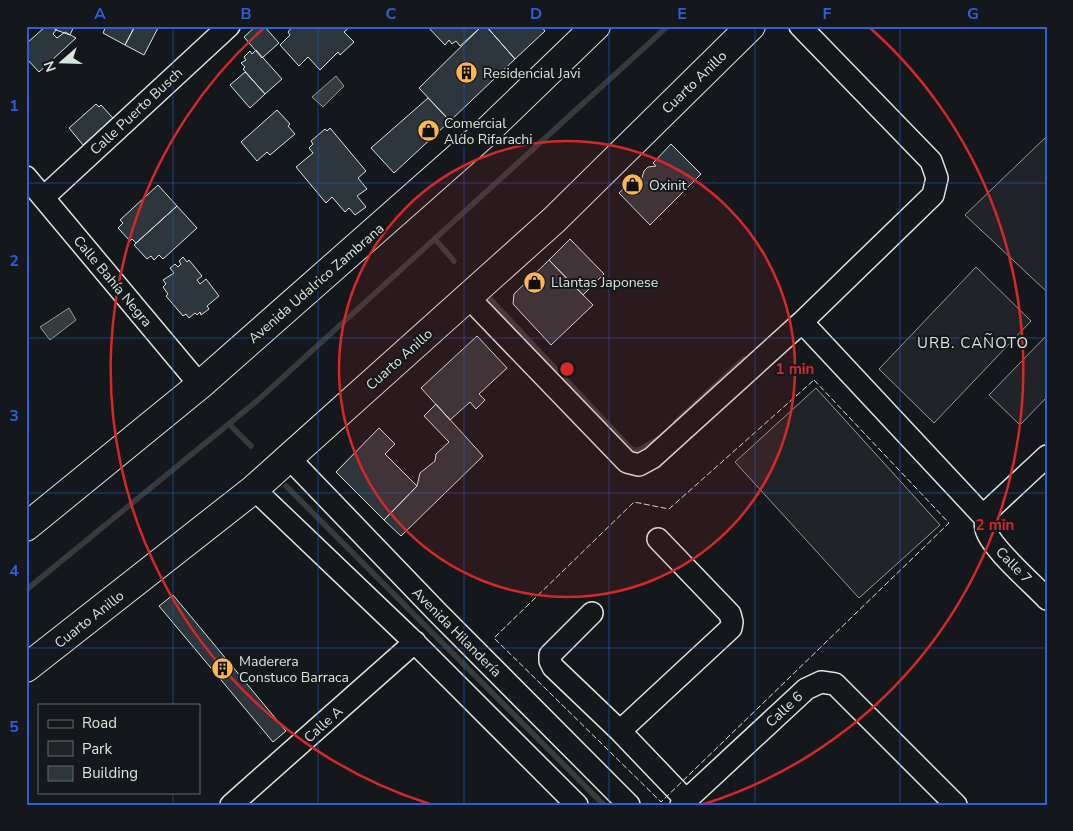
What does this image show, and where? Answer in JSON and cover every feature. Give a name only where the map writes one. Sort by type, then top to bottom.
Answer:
[{"type":"highway","name":"Avenida Udalrico Zambrana","points":[[26,527],[200,385],[481,137],[596,26]]},
{"type":"highway","name":"Cuarto Anillo","points":[[26,668],[254,489],[554,220],[751,26]]},
{"type":"street","name":"Calle Puerto Busch","points":[[44,197],[229,26]]},
{"type":"street","points":[[468,297],[627,462],[639,465],[652,458],[802,322],[933,195],[937,178],[931,161],[800,26]]},
{"type":"street","name":"Calle Bahía Negra","points":[[26,177],[200,385]]},
{"type":"street","name":"Calle 7","points":[[802,322],[986,524],[992,543],[1047,599]]},
{"type":"street","points":[[986,524],[989,510],[1047,456]]},
{"type":"street","name":"Avenida Hilandería","points":[[288,457],[437,612],[629,805]]},
{"type":"street","points":[[254,489],[415,642],[577,805]]},
{"type":"street","points":[[620,731],[731,628],[730,614],[658,539]]},
{"type":"street","points":[[592,613],[550,655],[553,667],[620,731],[683,802]]},
{"type":"street","name":"Calle A","points":[[240,802],[415,642]]},
{"type":"street","name":"Calle 6","points":[[683,802],[806,689],[821,682],[836,684],[956,805]]},
{"type":"green space","points":[[1047,136],[1047,292],[965,215]]},
{"type":"green space","points":[[976,267],[1031,321],[934,423],[879,369]]},
{"type":"green space","points":[[1047,335],[1047,397],[1020,425],[989,395]]},
{"type":"green space","points":[[816,388],[940,525],[859,598],[735,462]]},
{"type":"shaded area","points":[[336,76],[344,86],[323,107],[312,97]]},
{"type":"shaded area","points":[[69,308],[76,320],[50,340],[40,327]]},
{"type":"building","points":[[46,26],[56,30],[53,34],[57,38],[65,32],[76,38],[39,72],[26,58],[26,44]]},
{"type":"building","points":[[58,26],[74,26],[70,35],[56,30]]},
{"type":"building","points":[[106,26],[135,26],[125,45],[103,33]]},
{"type":"building","points":[[135,26],[159,26],[144,55],[125,45]]},
{"type":"building","points":[[256,26],[264,26],[279,43],[262,58],[244,37]]},
{"type":"building","points":[[293,26],[351,26],[344,32],[354,42],[340,55],[338,52],[320,70],[308,57],[299,66],[280,45],[290,35],[288,32]]},
{"type":"building","points":[[427,26],[482,26],[460,46],[456,41],[452,44],[449,40],[445,45]]},
{"type":"building","name":"Residencial Javi","points":[[482,26],[486,26],[515,59],[450,121],[419,88]]},
{"type":"building","points":[[486,26],[541,26],[545,31],[515,59]]},
{"type":"building","points":[[256,50],[282,79],[265,94],[243,69],[245,67],[241,63],[246,60],[244,57],[250,51],[252,54]]},
{"type":"building","points":[[245,72],[265,94],[250,108],[230,85]]},
{"type":"building","points":[[428,98],[450,121],[394,173],[371,148]]},
{"type":"building","points":[[96,104],[99,107],[101,105],[113,118],[83,145],[69,128]]},
{"type":"building","points":[[277,110],[290,124],[288,126],[295,134],[270,155],[267,152],[257,161],[241,142]]},
{"type":"building","points":[[330,128],[366,171],[358,178],[367,189],[357,196],[366,207],[355,215],[349,208],[345,212],[332,197],[326,203],[296,167],[313,153],[309,148],[313,144],[311,141],[325,129],[327,131]]},
{"type":"building","points":[[671,144],[701,174],[650,225],[619,193],[636,177],[641,181],[644,171],[648,167],[656,166],[653,163]]},
{"type":"building","points":[[158,185],[177,206],[136,243],[132,239],[130,241],[118,228],[123,223],[120,220]]},
{"type":"building","points":[[177,206],[197,228],[163,259],[159,255],[154,260],[151,256],[147,259],[134,245]]},
{"type":"building","points":[[570,239],[604,274],[583,295],[549,260]]},
{"type":"building","points":[[183,257],[187,262],[189,260],[202,276],[197,280],[200,284],[206,279],[219,296],[207,306],[209,309],[201,315],[200,312],[197,315],[195,313],[189,318],[186,314],[183,316],[166,296],[168,294],[163,287],[166,284],[163,280],[174,273],[170,268],[175,264],[178,267],[181,264],[179,261]]},
{"type":"building","points":[[549,260],[593,305],[551,345],[513,304],[514,294]]},
{"type":"building","points":[[477,336],[507,368],[479,394],[485,400],[476,409],[470,402],[450,420],[421,388]]},
{"type":"building","points":[[436,404],[483,456],[401,536],[384,520],[417,486],[420,473],[435,461],[436,454],[449,442],[424,416]]},
{"type":"building","points":[[379,428],[395,444],[385,454],[417,486],[384,520],[336,472]]},
{"type":"building","name":"Maderera Constuco Barraca","points":[[173,595],[286,731],[273,742],[159,606]]},
{"type":"waterway","points":[[26,590],[258,400],[668,26]]},
{"type":"waterway","points":[[435,239],[454,261]]},
{"type":"waterway","points":[[490,299],[632,450],[639,450],[658,439]]},
{"type":"waterway","points":[[676,422],[744,359]]},
{"type":"waterway","points":[[229,424],[251,446]]},
{"type":"waterway","points":[[286,486],[604,805]]},
{"type":"fence","points":[[814,380],[949,523],[661,802],[494,638],[634,502],[669,509],[814,380]]},
{"type":"place","name":"Residencial Javi","points":[[467,73]]},
{"type":"place","name":"Comercial Aldo Rifarachi","points":[[428,131]]},
{"type":"place","name":"Oxinit","points":[[633,185]]},
{"type":"place","name":"Llantas Japonese","points":[[535,282]]},
{"type":"place","name":"Maderera Constuco Barraca","points":[[223,669]]},
{"type":"district","name":"URB. CAÑOTO","points":[[973,343]]}]
